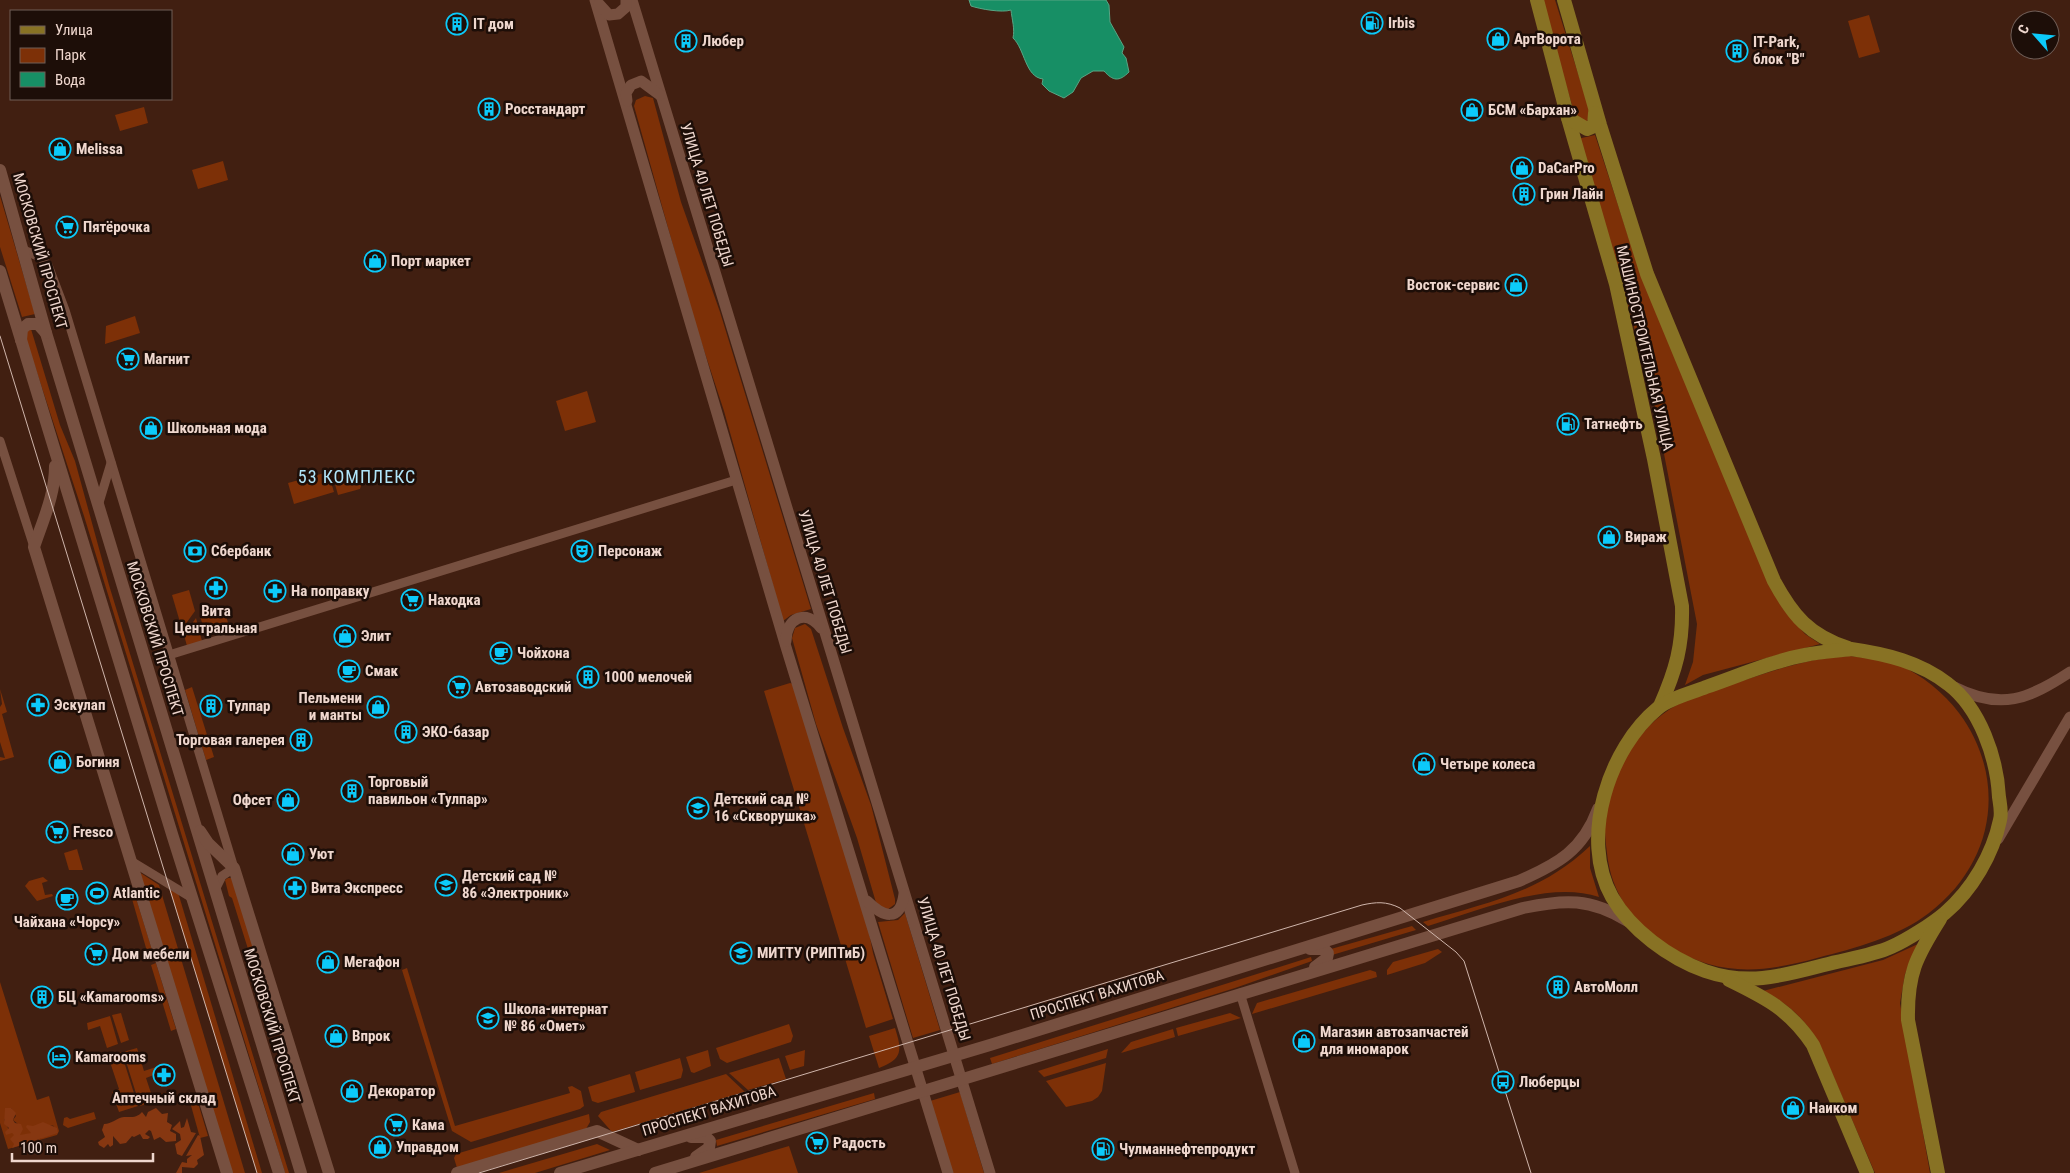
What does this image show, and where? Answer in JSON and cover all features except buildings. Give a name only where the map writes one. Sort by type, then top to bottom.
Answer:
[{"type":"main road","name":"МАШИНОСТРОИТЕЛЬНАЯ УЛИЦА","points":[[1536,0],[1616,284],[1630,341],[1682,606],[1683,631],[1679,658],[1660,706]]},
{"type":"main road","name":"МАШИНОСТРОИТЕЛЬНАЯ УЛИЦА","points":[[1564,0],[1595,110],[1647,274],[1774,581],[1797,617],[1811,631],[1829,642],[1851,649]]},
{"type":"main road","points":[[1568,118],[1587,129],[1594,126],[1595,110]]},
{"type":"main road","name":"МОСКОВСКИЙ ПРОСПЕКТ","points":[[0,170],[21,249],[189,812],[301,1173]]},
{"type":"main road","points":[[0,271],[192,898],[279,1173]]},
{"type":"main road","points":[[21,340],[22,329],[28,324],[38,324],[46,333]]},
{"type":"main road","points":[[55,455],[55,481],[50,503],[34,547],[227,1173]]},
{"type":"main road","points":[[1631,923],[1612,896],[1601,869],[1598,835],[1604,792],[1618,758],[1640,726],[1660,706],[1737,676],[1803,655],[1851,649],[1881,654],[1919,666],[1950,685],[1978,720],[1998,772],[2001,818],[1982,867],[1961,898],[1943,915],[1891,947],[1767,979],[1724,977]]},
{"type":"main road","name":"ПРОСПЕКТ ВАХИТОВА","points":[[560,1173],[915,1066],[955,1056],[1520,881],[1558,861],[1581,843],[1590,830],[1604,792]]},
{"type":"main road","points":[[189,812],[208,844],[234,868],[329,1173]]},
{"type":"main road","points":[[655,1173],[1513,911],[1570,900],[1607,908],[1631,923],[1654,943],[1694,967],[1724,977],[1761,995],[1787,1013],[1800,1025],[1813,1045],[1868,1173]]},
{"type":"main road","points":[[1938,1173],[1908,1020],[1908,994],[1912,969],[1943,915]]},
{"type":"main road","points":[[1300,950],[1324,949],[1328,953],[1327,958],[1306,974]]},
{"type":"main road","points":[[457,1173],[597,1132],[638,1150]]},
{"type":"main road","points":[[681,1137],[706,1137],[710,1141],[709,1148],[686,1164]]},
{"type":"street","points":[[596,0],[609,15],[618,14],[626,7],[626,0]]},
{"type":"street","points":[[596,0],[786,647],[948,1173]]},
{"type":"street","name":"УЛИЦА 40 ЛЕТ ПОБЕДЫ","points":[[632,0],[990,1173]]},
{"type":"street","points":[[629,116],[626,93],[631,85],[640,81],[661,96]]},
{"type":"street","points":[[21,249],[40,257],[48,265],[65,310],[234,868],[222,876],[214,893]]},
{"type":"street","points":[[0,441],[34,547]]},
{"type":"street","points":[[98,506],[111,462]]},
{"type":"street","points":[[169,655],[736,480]]},
{"type":"street","points":[[786,647],[786,633],[790,624],[800,617],[808,616],[815,619],[824,631]]},
{"type":"street","points":[[1950,685],[1965,693],[1989,700],[2014,699],[2039,693],[2070,672]]},
{"type":"street","points":[[1982,867],[2070,717]]},
{"type":"street","points":[[131,862],[192,898]]},
{"type":"street","points":[[865,900],[878,912],[887,916],[896,913],[903,905],[904,893]]},
{"type":"street","points":[[1240,993],[1295,1173]]},
{"type":"green space","points":[[1540,0],[1555,0],[1591,115],[1587,121],[1581,121],[1576,118]]},
{"type":"green space","points":[[1869,15],[1880,52],[1859,58],[1848,21]]},
{"type":"green space","points":[[645,96],[653,98],[681,202],[720,312],[811,609],[791,615],[783,621],[724,411],[693,317],[634,106],[636,100]]},
{"type":"green space","points":[[144,107],[148,123],[120,131],[115,115]]},
{"type":"green space","points":[[1595,135],[1641,275],[1783,609],[1805,634],[1820,644],[1703,675],[1685,685],[1693,662],[1697,624],[1653,397],[1620,275],[1577,139]]},
{"type":"green space","points":[[223,161],[228,180],[198,189],[192,170]]},
{"type":"green space","points":[[0,196],[35,314],[22,317],[0,247]]},
{"type":"green space","points":[[135,316],[140,333],[105,344],[106,326]]},
{"type":"green space","points":[[31,329],[60,425],[75,461],[109,585],[289,1173],[285,1173],[84,516],[24,333]]},
{"type":"green space","points":[[587,391],[596,422],[565,431],[556,401]]},
{"type":"green space","points":[[331,470],[362,483],[360,489],[338,495]]},
{"type":"green space","points":[[328,472],[334,492],[294,504],[288,483]]},
{"type":"green space","points":[[189,590],[195,611],[182,629],[172,595]]},
{"type":"green space","points":[[225,613],[230,629],[206,636],[200,616]]},
{"type":"green space","points":[[196,618],[202,641],[187,646],[184,635]]},
{"type":"green space","points":[[805,624],[811,629],[843,728],[871,805],[895,899],[895,904],[887,910],[877,906],[857,838],[816,724],[792,638],[795,628]]},
{"type":"green space","points":[[1850,656],[1893,663],[1908,669],[1924,679],[1959,713],[1974,738],[1984,765],[1988,792],[1987,819],[1980,845],[1968,870],[1951,893],[1929,913],[1904,929],[1876,941],[1817,958],[1778,967],[1741,969],[1705,963],[1668,946],[1645,928],[1626,907],[1613,881],[1609,868],[1605,836],[1606,808],[1614,780],[1628,752],[1637,739],[1659,717],[1688,699],[1798,664],[1824,658]]},
{"type":"green space","points":[[790,683],[793,684],[864,907],[873,953],[893,1019],[866,1028],[764,691]]},
{"type":"green space","points":[[192,687],[214,757],[206,760],[185,690]]},
{"type":"green space","points":[[0,689],[7,712],[2,714],[14,757],[0,761],[0,757],[5,758],[0,742],[0,707],[2,704]]},
{"type":"green space","points":[[1590,846],[1590,868],[1599,897],[1579,893],[1558,892],[1536,895],[1491,906],[1428,926],[1423,922],[1511,895],[1531,886],[1571,862]]},
{"type":"green space","points":[[77,849],[83,870],[69,870],[64,853]]},
{"type":"green space","points":[[136,870],[159,885],[245,1173],[230,1173]]},
{"type":"green space","points":[[43,877],[48,881],[42,883],[45,895],[52,894],[53,896],[37,901],[25,886],[29,881]]},
{"type":"green space","points":[[232,878],[283,1033],[275,1035],[232,898],[229,896],[225,880]]},
{"type":"green space","points":[[168,884],[177,889],[262,1173],[257,1173]]},
{"type":"green space","points":[[136,898],[153,953],[148,955],[132,899]]},
{"type":"green space","points":[[905,913],[940,1030],[913,1038],[878,922],[898,920]]},
{"type":"green space","points":[[1412,926],[1416,930],[1332,955],[1331,949]]},
{"type":"green space","points":[[1918,944],[1905,974],[1900,1003],[1930,1173],[1875,1173],[1819,1043],[1795,1013],[1781,1001],[1763,991],[1883,960]]},
{"type":"green space","points":[[1438,949],[1442,952],[1425,963],[1387,975],[1387,970],[1393,962]]},
{"type":"green space","points":[[1311,957],[1312,961],[1235,988],[992,1064],[990,1058]]},
{"type":"green space","points":[[156,963],[176,1029],[171,1031],[151,965]]},
{"type":"green space","points":[[407,968],[455,1126],[570,1093],[568,1087],[572,1086],[581,1091],[584,1106],[580,1109],[471,1142],[452,1131],[402,970]]},
{"type":"green space","points":[[1370,970],[1376,972],[1377,977],[1252,1014],[1257,1003]]},
{"type":"green space","points":[[0,982],[37,1100],[49,1096],[59,1131],[57,1135],[28,1143],[46,1135],[54,1126],[41,1128],[29,1135],[20,1135],[18,1124],[13,1120],[16,1116],[11,1108],[5,1108],[6,1117],[4,1120],[9,1130],[15,1135],[14,1145],[25,1144],[8,1149],[0,1123]]},
{"type":"green space","points":[[121,1013],[129,1040],[121,1043],[112,1015]]},
{"type":"green space","points":[[1230,1013],[1241,1018],[1178,1036],[1176,1028]]},
{"type":"green space","points":[[110,1016],[118,1044],[107,1048],[100,1026],[88,1030],[87,1023]]},
{"type":"green space","points":[[789,1024],[793,1036],[791,1042],[727,1063],[720,1059],[716,1048]]},
{"type":"green space","points":[[895,1028],[899,1042],[899,1053],[893,1061],[879,1068],[869,1036]]},
{"type":"green space","points":[[1173,1029],[1175,1037],[1121,1053],[1131,1042]]},
{"type":"green space","points":[[137,1048],[144,1071],[162,1065],[164,1071],[146,1078],[152,1096],[170,1091],[171,1096],[140,1106],[123,1052]]},
{"type":"green space","points":[[1108,1049],[1106,1058],[1044,1077],[1038,1071]]},
{"type":"green space","points":[[708,1050],[711,1066],[694,1073],[691,1072],[686,1057]]},
{"type":"green space","points":[[805,1050],[804,1066],[790,1070],[785,1056]]},
{"type":"green space","points":[[121,1052],[138,1106],[119,1112],[112,1092],[119,1089],[108,1056]]},
{"type":"green space","points":[[680,1058],[683,1070],[681,1078],[640,1090],[635,1072]]},
{"type":"green space","points":[[779,1058],[786,1079],[748,1090],[729,1073]]},
{"type":"green space","points":[[1106,1063],[1102,1091],[1092,1101],[1066,1107],[1046,1081]]},
{"type":"green space","points":[[630,1074],[635,1092],[598,1103],[592,1101],[588,1087]]},
{"type":"green space","points":[[726,1074],[745,1092],[612,1132],[598,1116],[601,1112]]},
{"type":"green space","points":[[960,1092],[984,1173],[953,1173],[930,1101]]},
{"type":"green space","points":[[874,1093],[875,1099],[717,1146],[716,1140]]},
{"type":"green space","points":[[190,1102],[199,1106],[208,1136],[200,1138]]},
{"type":"green space","points":[[94,1112],[96,1119],[68,1128],[63,1125],[64,1118],[70,1119]]},
{"type":"green space","points":[[589,1114],[590,1122],[586,1129],[457,1168],[454,1158],[456,1154]]},
{"type":"green space","points":[[597,1144],[610,1150],[535,1173],[499,1173]]},
{"type":"green space","points":[[789,1146],[798,1173],[699,1173]]},
{"type":"shaded area","points":[[5,1108],[11,1108],[16,1113],[13,1120],[15,1123],[21,1124],[23,1129],[20,1135],[31,1133],[26,1127],[27,1125],[33,1126],[43,1122],[57,1128],[58,1133],[12,1148],[14,1144],[10,1139],[14,1135],[12,1133],[6,1135],[5,1132],[9,1128],[4,1124]]},
{"type":"shaded area","points":[[156,1108],[162,1114],[168,1113],[167,1122],[172,1125],[170,1131],[176,1134],[176,1141],[166,1142],[160,1137],[154,1140],[149,1130],[145,1134],[150,1137],[148,1139],[143,1139],[140,1134],[132,1136],[126,1143],[120,1144],[113,1136],[113,1145],[110,1147],[108,1144],[104,1148],[99,1145],[98,1142],[105,1137],[102,1130],[104,1124],[121,1118],[136,1116],[142,1112],[146,1117],[148,1112]]},
{"type":"shaded area","points":[[187,1118],[191,1132],[196,1133],[182,1156],[177,1154],[175,1144],[181,1140],[180,1134],[172,1129],[180,1121],[181,1128],[184,1127]]},
{"type":"shaded area","points":[[198,1135],[200,1136],[204,1155],[197,1160],[198,1164],[194,1168],[182,1167],[182,1173],[176,1173],[182,1162],[187,1163],[187,1159],[192,1155],[186,1156]]},
{"type":"water","points":[[969,0],[1106,0],[1109,5],[1110,22],[1124,47],[1122,53],[1126,58],[1129,72],[1116,79],[1110,77],[1104,71],[1093,71],[1081,78],[1073,92],[1064,98],[1049,91],[1042,84],[1043,79],[1032,73],[1013,38],[1014,28],[1011,10],[997,11],[971,6]]},
{"type":"tram line","points":[[0,336],[257,1173]]},
{"type":"tram line","points":[[479,1173],[1372,903],[1390,904],[1400,908],[1456,952],[1464,961],[1531,1173]]},
{"type":"place","name":"Irbis","points":[[1372,23]]},
{"type":"place","name":"IT дом","points":[[457,24]]},
{"type":"place","name":"АртВорота","points":[[1498,39]]},
{"type":"place","name":"Любер","points":[[686,41]]},
{"type":"place","name":"IT-Park, блок \"В\"","points":[[1737,51]]},
{"type":"place","name":"Росстандарт","points":[[489,109]]},
{"type":"place","name":"БСМ «Бархан»","points":[[1472,110]]},
{"type":"place","name":"Melissa","points":[[60,149]]},
{"type":"place","name":"DaCarPro","points":[[1522,168]]},
{"type":"place","name":"Грин Лайн","points":[[1524,194]]},
{"type":"place","name":"Пятёрочка","points":[[67,227]]},
{"type":"place","name":"Порт маркет","points":[[375,261]]},
{"type":"place","name":"Восток-сервис","points":[[1516,285]]},
{"type":"place","name":"Магнит","points":[[128,359]]},
{"type":"place","name":"Татнефть","points":[[1568,424]]},
{"type":"place","name":"Школьная мода","points":[[151,428]]},
{"type":"place","name":"Вираж","points":[[1609,537]]},
{"type":"place","name":"Сбербанк","points":[[195,551]]},
{"type":"place","name":"Персонаж","points":[[582,551]]},
{"type":"place","name":"Вита Центральная","points":[[216,588]]},
{"type":"place","name":"На поправку","points":[[275,591]]},
{"type":"place","name":"Находка","points":[[412,600]]},
{"type":"place","name":"Элит","points":[[345,636]]},
{"type":"place","name":"Чойхона","points":[[501,653]]},
{"type":"place","name":"Смак","points":[[349,671]]},
{"type":"place","name":"1000 мелочей","points":[[588,677]]},
{"type":"place","name":"Автозаводский","points":[[459,687]]},
{"type":"place","name":"Эскулап","points":[[38,705]]},
{"type":"place","name":"Тулпар","points":[[211,706]]},
{"type":"place","name":"Пельмени и манты","points":[[378,707]]},
{"type":"place","name":"ЭКО-базар","points":[[406,732]]},
{"type":"place","name":"Торговая галерея","points":[[301,740]]},
{"type":"place","name":"Богиня","points":[[60,762]]},
{"type":"place","name":"Четыре колеса","points":[[1424,764]]},
{"type":"place","name":"Торговый павильон «Тулпар»","points":[[352,791]]},
{"type":"place","name":"Офсет","points":[[288,800]]},
{"type":"place","name":"Детский сад № 16 «Скворушка»","points":[[698,808]]},
{"type":"place","name":"Fresco","points":[[57,832]]},
{"type":"place","name":"Уют","points":[[293,854]]},
{"type":"place","name":"Детский сад № 86 «Электроник»","points":[[446,885]]},
{"type":"place","name":"Вита Экспресс","points":[[295,888]]},
{"type":"place","name":"Atlantic","points":[[97,893]]},
{"type":"place","name":"Чайхана «Чорсу»","points":[[67,899]]},
{"type":"place","name":"МИТТУ (РИПТиБ)","points":[[741,953]]},
{"type":"place","name":"Дом мебели","points":[[96,954]]},
{"type":"place","name":"Мегафон","points":[[328,962]]},
{"type":"place","name":"АвтоМолл","points":[[1558,987]]},
{"type":"place","name":"БЦ «Kamarooms»","points":[[42,997]]},
{"type":"place","name":"Школа-интернат № 86 «Омет»","points":[[488,1018]]},
{"type":"place","name":"Впрок","points":[[336,1036]]},
{"type":"place","name":"Магазин автозапчастей для иномарок","points":[[1304,1041]]},
{"type":"place","name":"Kamarooms","points":[[59,1057]]},
{"type":"place","name":"Аптечный склад","points":[[164,1075]]},
{"type":"place","name":"Люберцы","points":[[1503,1082]]},
{"type":"place","name":"Декоратор","points":[[352,1091]]},
{"type":"place","name":"Наиком","points":[[1793,1108]]},
{"type":"place","name":"Кама","points":[[396,1125]]},
{"type":"place","name":"Радость","points":[[817,1143]]},
{"type":"place","name":"Управдом","points":[[380,1147]]},
{"type":"place","name":"Чулманнефтепродукт","points":[[1103,1149]]},
{"type":"district","name":"53 КОМПЛЕКС","points":[[357,477]]}]
